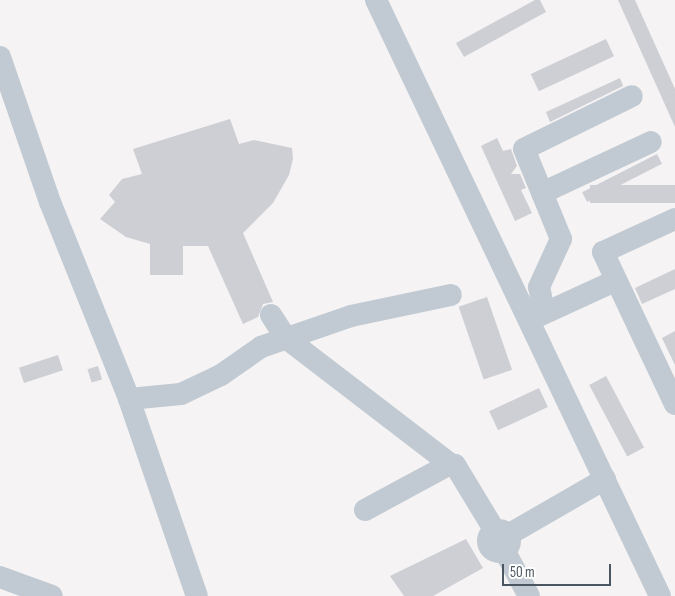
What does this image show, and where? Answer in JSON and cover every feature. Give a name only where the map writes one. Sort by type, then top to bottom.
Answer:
[{"type":"street","points":[[376,0],[536,317],[605,479],[660,596]]},
{"type":"street","points":[[0,57],[50,202],[129,399],[196,596]]},
{"type":"street","points":[[536,317],[540,287],[560,239],[524,149],[632,96]]},
{"type":"street","points":[[542,194],[651,142]]},
{"type":"street","points":[[675,219],[603,252],[675,404]]},
{"type":"street","points":[[536,317],[616,281]]},
{"type":"street","points":[[129,399],[180,394],[221,375],[261,347],[350,316],[450,295]]},
{"type":"street","points":[[271,315],[286,338],[450,464],[502,539],[529,596]]},
{"type":"street","points":[[365,510],[450,464]]},
{"type":"street","points":[[502,539],[605,479]]},
{"type":"street","points":[[0,577],[52,596]]},
{"type":"building","points":[[535,0],[540,0],[546,12],[464,57],[456,43]]},
{"type":"building","points":[[618,0],[635,0],[675,89],[675,127]]},
{"type":"building","points":[[606,39],[614,56],[539,91],[531,74]]},
{"type":"building","points":[[620,78],[623,86],[550,122],[546,112]]},
{"type":"building","points":[[230,119],[239,144],[254,140],[292,148],[293,159],[289,175],[273,203],[243,233],[273,302],[263,304],[258,317],[243,324],[208,246],[183,246],[183,275],[150,275],[150,244],[126,237],[100,219],[115,202],[109,195],[122,179],[142,174],[133,149]]},
{"type":"building","points":[[497,138],[503,151],[511,149],[517,166],[511,174],[520,174],[526,188],[521,190],[532,213],[515,221],[481,146]]},
{"type":"building","points":[[657,154],[662,164],[587,202],[582,192]]},
{"type":"building","points":[[590,185],[675,185],[675,203],[590,203]]},
{"type":"building","points":[[675,269],[675,289],[642,304],[635,288]]},
{"type":"building","points":[[487,297],[512,370],[484,380],[459,307]]},
{"type":"building","points":[[675,331],[675,365],[662,338]]},
{"type":"building","points":[[58,355],[63,370],[24,383],[19,368]]},
{"type":"building","points":[[98,366],[102,379],[92,383],[87,369]]},
{"type":"building","points":[[606,376],[644,448],[627,456],[589,385]]},
{"type":"building","points":[[539,388],[548,407],[498,430],[489,411]]},
{"type":"building","points":[[466,539],[483,568],[433,596],[404,596],[390,576]]}]
